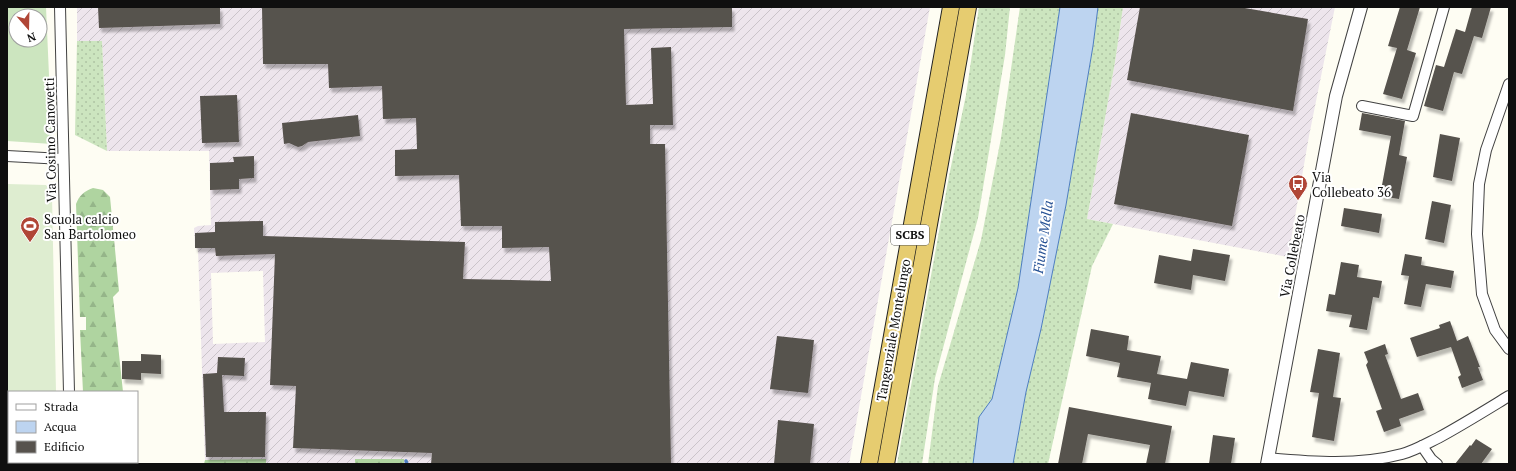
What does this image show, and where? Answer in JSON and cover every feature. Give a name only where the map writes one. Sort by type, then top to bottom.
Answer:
[{"type":"highway","name":"Tangenziale Montelungo","points":[[869,464],[951,7]]},
{"type":"highway","name":"Tangenziale Montelungo","points":[[886,464],[968,7]]},
{"type":"street","name":"Via Cosimo Canovetti","points":[[60,7],[69,391]]},
{"type":"street","name":"Via Collebeato","points":[[1268,461],[1336,96],[1361,7]]},
{"type":"street","points":[[1362,106],[1413,116],[1444,7]]},
{"type":"street","points":[[1508,88],[1486,150],[1479,184],[1477,234],[1482,294],[1495,330],[1509,349]]},
{"type":"street","points":[[7,156],[63,159]]},
{"type":"street","points":[[1268,461],[1342,463],[1374,460],[1403,454],[1422,446],[1464,424],[1509,396]]},
{"type":"street","points":[[1422,446],[1431,460],[1437,464]]},
{"type":"shaded area","points":[[77,7],[930,7],[849,464],[404,464],[404,460],[355,459],[355,464],[266,464],[265,459],[205,460],[198,249],[195,248],[194,228],[198,226],[211,225],[209,151],[107,151],[102,41],[77,41]],"holes":[[[263,271],[265,342],[213,344],[211,273]]]},
{"type":"shaded area","points":[[1123,7],[1335,7],[1309,136],[1288,257],[1087,219],[1115,62]]},
{"type":"green space","points":[[7,7],[46,7],[8,8],[8,48],[48,48],[52,144],[7,141]]},
{"type":"green space","points":[[979,7],[1010,7],[1005,55],[978,218],[935,378],[922,464],[897,464],[949,176],[966,95]]},
{"type":"green space","points":[[1020,7],[1060,7],[1018,288],[992,399],[979,417],[973,464],[928,464],[938,386],[981,240],[1001,138]]},
{"type":"green space","points":[[1098,7],[1123,7],[1115,62],[1087,219],[1113,224],[1092,266],[1048,464],[1013,464],[1026,392],[1041,329],[1066,205],[1093,46]]},
{"type":"green space","points":[[77,41],[102,41],[107,151],[75,135]]},
{"type":"green space","points":[[7,184],[46,185],[52,196],[56,391],[8,391],[8,463],[57,464],[7,464]]},
{"type":"green space","points":[[93,188],[103,190],[110,197],[119,291],[113,297],[123,391],[83,391],[80,330],[86,330],[86,317],[80,317],[76,204],[82,194]]},
{"type":"green space","points":[[266,459],[266,464],[204,464],[205,460]]},
{"type":"green space","points":[[355,459],[404,459],[404,464],[355,464]]},
{"type":"water","name":"Fiume Mella","points":[[1060,7],[1098,7],[1093,46],[1066,205],[1041,329],[1026,392],[1013,464],[973,464],[979,417],[992,399],[1018,288]]},
{"type":"building","points":[[98,7],[220,7],[220,24],[99,28]]},
{"type":"building","points":[[262,7],[732,7],[732,27],[624,29],[626,105],[653,104],[651,48],[671,47],[673,125],[650,125],[650,144],[665,144],[671,464],[431,464],[432,453],[293,448],[296,386],[270,385],[275,254],[216,256],[215,248],[195,248],[195,233],[215,232],[215,222],[263,221],[263,236],[465,242],[463,279],[551,281],[549,247],[502,248],[502,226],[461,226],[459,175],[395,176],[395,150],[417,149],[416,118],[383,119],[382,86],[329,88],[328,64],[263,64]]},
{"type":"building","points":[[1140,7],[1239,7],[1308,19],[1293,111],[1127,80]]},
{"type":"building","points":[[1400,7],[1420,7],[1407,50],[1416,53],[1402,99],[1383,94],[1397,48],[1388,46]]},
{"type":"building","points":[[1472,7],[1491,7],[1482,38],[1474,36],[1462,74],[1454,72],[1443,111],[1424,106],[1436,65],[1444,67],[1456,29],[1465,32]]},
{"type":"building","points":[[237,95],[239,142],[202,143],[200,96]]},
{"type":"building","points":[[1131,113],[1249,135],[1232,226],[1114,204]]},
{"type":"building","points":[[1362,113],[1405,121],[1399,155],[1407,157],[1399,199],[1380,196],[1391,136],[1359,130]]},
{"type":"building","points":[[358,115],[360,136],[308,142],[298,147],[289,143],[284,144],[282,123]]},
{"type":"building","points":[[1440,134],[1460,138],[1452,181],[1433,177]]},
{"type":"building","points":[[254,156],[254,178],[239,179],[239,189],[210,190],[210,163],[234,162],[233,157]]},
{"type":"building","points":[[1432,201],[1451,205],[1444,243],[1425,239]]},
{"type":"building","points":[[1344,208],[1382,214],[1379,233],[1341,226]]},
{"type":"building","points":[[1193,249],[1230,255],[1225,281],[1193,275],[1191,290],[1154,283],[1159,255],[1191,261]]},
{"type":"building","points":[[1405,254],[1422,257],[1421,265],[1454,271],[1451,288],[1426,284],[1421,307],[1404,304],[1409,276],[1401,275]]},
{"type":"building","points":[[1341,262],[1359,265],[1357,277],[1382,281],[1379,298],[1373,297],[1367,330],[1349,327],[1352,315],[1326,311],[1329,294],[1335,295]]},
{"type":"building","points":[[1450,321],[1457,341],[1468,336],[1480,367],[1478,367],[1483,380],[1462,388],[1458,377],[1461,375],[1451,347],[1417,357],[1410,338],[1440,328],[1439,325]]},
{"type":"building","points":[[1091,329],[1129,336],[1127,350],[1161,356],[1157,374],[1187,379],[1191,362],[1229,369],[1224,397],[1189,391],[1186,406],[1148,399],[1151,383],[1117,377],[1120,363],[1086,356]]},
{"type":"building","points":[[777,336],[814,340],[808,393],[770,389]]},
{"type":"building","points":[[1385,344],[1388,354],[1385,355],[1401,399],[1418,393],[1424,410],[1399,419],[1401,426],[1384,432],[1376,411],[1382,409],[1366,365],[1368,362],[1364,352]]},
{"type":"building","points":[[1318,349],[1340,353],[1333,397],[1341,398],[1334,441],[1312,437],[1319,393],[1310,392]]},
{"type":"building","points":[[141,354],[161,355],[161,374],[141,373],[141,380],[122,379],[122,361],[141,361]]},
{"type":"building","points":[[218,357],[245,358],[244,376],[222,375],[224,412],[266,412],[265,457],[206,457],[203,374],[217,373]]},
{"type":"building","points":[[1069,407],[1172,426],[1165,464],[1146,464],[1150,445],[1088,434],[1082,464],[1058,464]]},
{"type":"building","points":[[778,420],[814,424],[810,464],[774,464]]},
{"type":"building","points":[[1213,435],[1235,438],[1231,464],[1209,464]]},
{"type":"building","points":[[1476,439],[1492,449],[1481,464],[1455,464],[1470,445],[1471,446]]},
{"type":"place","name":"Via Collebeato 36","points":[[1298,201]]},
{"type":"place","name":"Scuola calcio San Bartolomeo","points":[[30,243]]}]
